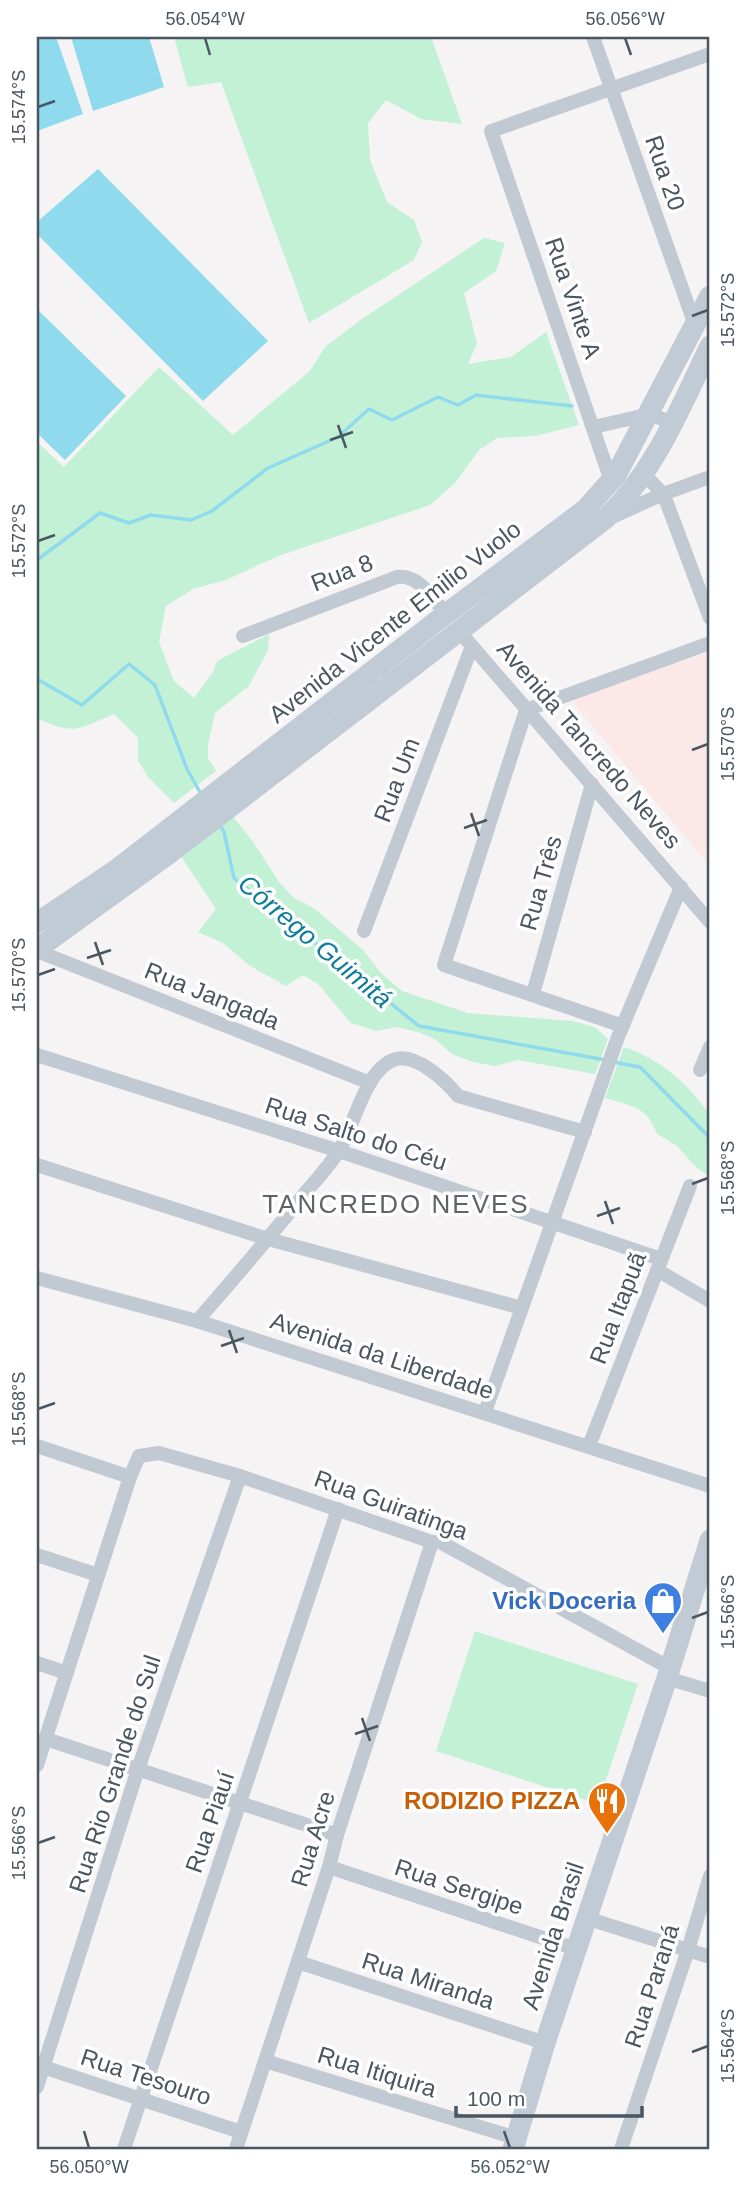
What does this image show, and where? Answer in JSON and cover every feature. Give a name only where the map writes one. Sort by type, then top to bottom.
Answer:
[{"type":"main road","name":"Avenida Vicente Emilio Vuolo","points":[[37,950],[239,788],[446,614],[586,509],[611,481],[650,414],[710,296]]},
{"type":"main road","name":"Avenida Vicente Emilio Vuolo","points":[[239,788],[466,638],[624,502],[672,423],[710,346]]},
{"type":"main road","name":"Avenida Vicente Emilio Vuolo","points":[[37,923],[190,825]]},
{"type":"main road","name":"Avenida Brasil","points":[[515,2143],[545,2043],[710,1540]]},
{"type":"street","name":"Rua 20","points":[[593,37],[695,325]]},
{"type":"street","points":[[611,88],[710,56]]},
{"type":"street","name":"Rua Vinte A","points":[[611,88],[491,131],[611,481]]},
{"type":"street","points":[[594,427],[650,414],[672,423]]},
{"type":"street","points":[[643,474],[663,494],[710,618]]},
{"type":"street","points":[[605,519],[710,477]]},
{"type":"street","name":"Rua 8","points":[[243,636],[405,576],[417,581],[446,614]]},
{"type":"street","name":"Avenida Tancredo Neves","points":[[466,638],[710,922]]},
{"type":"street","name":"Rua Um","points":[[364,931],[466,638]]},
{"type":"street","points":[[621,1031],[533,994],[444,965],[526,710],[710,643]]},
{"type":"street","name":"Rua Três","points":[[533,994],[592,784]]},
{"type":"street","points":[[485,1412],[604,1076],[681,887]]},
{"type":"street","name":"Rua Jangada","points":[[37,950],[370,1083]]},
{"type":"street","points":[[700,1070],[710,1047]]},
{"type":"street","name":"Rua Salto do Céu","points":[[37,1055],[551,1222],[659,1265],[710,1301]]},
{"type":"street","points":[[197,1321],[339,1151],[370,1083],[380,1068],[398,1058],[416,1062],[433,1072],[448,1083],[458,1096],[585,1132]]},
{"type":"street","points":[[37,1165],[268,1239],[522,1308]]},
{"type":"street","name":"Rua Itapuã","points":[[589,1446],[690,1186]]},
{"type":"street","name":"Avenida da Liberdade","points":[[37,1278],[197,1321],[710,1486]]},
{"type":"street","points":[[37,1446],[130,1477],[37,1765]]},
{"type":"street","name":"Rua Guiratinga","points":[[130,1477],[139,1456],[159,1452],[240,1476],[432,1542],[440,1542],[668,1673],[710,1691]]},
{"type":"street","name":"Rua Rio Grande do Sul","points":[[37,2087],[40,2066],[138,1769],[240,1476]]},
{"type":"street","name":"Rua Piauí","points":[[124,2149],[338,1509]]},
{"type":"street","name":"Rua Acre","points":[[236,2149],[432,1542]]},
{"type":"street","points":[[37,1555],[98,1575]]},
{"type":"street","points":[[37,1663],[67,1673]]},
{"type":"street","points":[[46,1739],[337,1835]]},
{"type":"street","name":"Rua Sergipe","points":[[329,1867],[576,1949]]},
{"type":"street","name":"Rua Paraná","points":[[621,2149],[710,1876]]},
{"type":"street","points":[[586,1918],[710,1957]]},
{"type":"street","name":"Rua Miranda","points":[[298,1962],[545,2043]]},
{"type":"street","name":"Rua Itiquira","points":[[265,2061],[515,2143]]},
{"type":"street","name":"Rua Tesouro","points":[[40,2066],[241,2132]]},
{"type":"shaded area","points":[[710,652],[710,866],[575,705],[575,697]]},
{"type":"green space","points":[[174,37],[431,37],[462,124],[421,119],[386,100],[368,123],[370,160],[387,202],[414,220],[422,242],[414,260],[309,323],[221,82],[188,87]]},
{"type":"green space","points":[[484,238],[505,243],[496,271],[464,293],[477,343],[468,364],[511,357],[546,332],[579,425],[535,436],[497,438],[479,450],[456,482],[430,505],[278,556],[226,580],[193,589],[166,606],[159,642],[174,681],[194,698],[213,672],[217,661],[269,634],[268,650],[249,686],[215,713],[208,758],[216,771],[174,803],[149,778],[138,761],[138,738],[114,714],[84,727],[68,729],[37,718],[37,442],[64,467],[159,367],[233,435],[310,371],[325,347],[359,321]]},
{"type":"green space","points":[[232,815],[279,882],[294,898],[315,909],[362,949],[381,973],[402,991],[468,1013],[572,1021],[595,1027],[608,1039],[595,1074],[518,1060],[495,1066],[473,1062],[452,1054],[436,1040],[421,1033],[397,1027],[377,1031],[351,1023],[318,984],[303,975],[286,986],[250,966],[223,943],[198,932],[216,909],[180,855]]},
{"type":"green space","points":[[624,1047],[650,1058],[672,1073],[710,1115],[710,1177],[697,1168],[676,1145],[657,1134],[643,1112],[605,1098]]},
{"type":"green space","points":[[475,1631],[638,1684],[598,1804],[436,1751]]},
{"type":"water","points":[[37,37],[56,37],[83,114],[37,131]]},
{"type":"water","points":[[71,37],[149,37],[164,87],[93,111]]},
{"type":"water","points":[[98,169],[268,341],[203,401],[37,234],[37,222]]},
{"type":"water","points":[[37,309],[126,396],[65,460],[37,433]]},
{"type":"waterway","points":[[37,560],[100,513],[129,523],[151,515],[191,520],[212,511],[268,468],[338,437],[369,409],[392,420],[438,397],[458,405],[476,395],[572,406]]},
{"type":"waterway","name":"Córrego Guimitá","points":[[37,679],[82,705],[129,664],[155,685],[187,769],[201,794]]},
{"type":"waterway","name":"Córrego Guimitá","points":[[220,825],[234,878],[419,1026],[606,1060]]},
{"type":"waterway","name":"Córrego Guimitá","points":[[613,1062],[640,1067],[710,1138]]},
{"type":"place","name":"Vick Doceria","points":[[663,1635]]},
{"type":"place","name":"RODIZIO PIZZA","points":[[607,1835]]},
{"type":"district","name":"TANCREDO NEVES","points":[[396,1204]]}]
